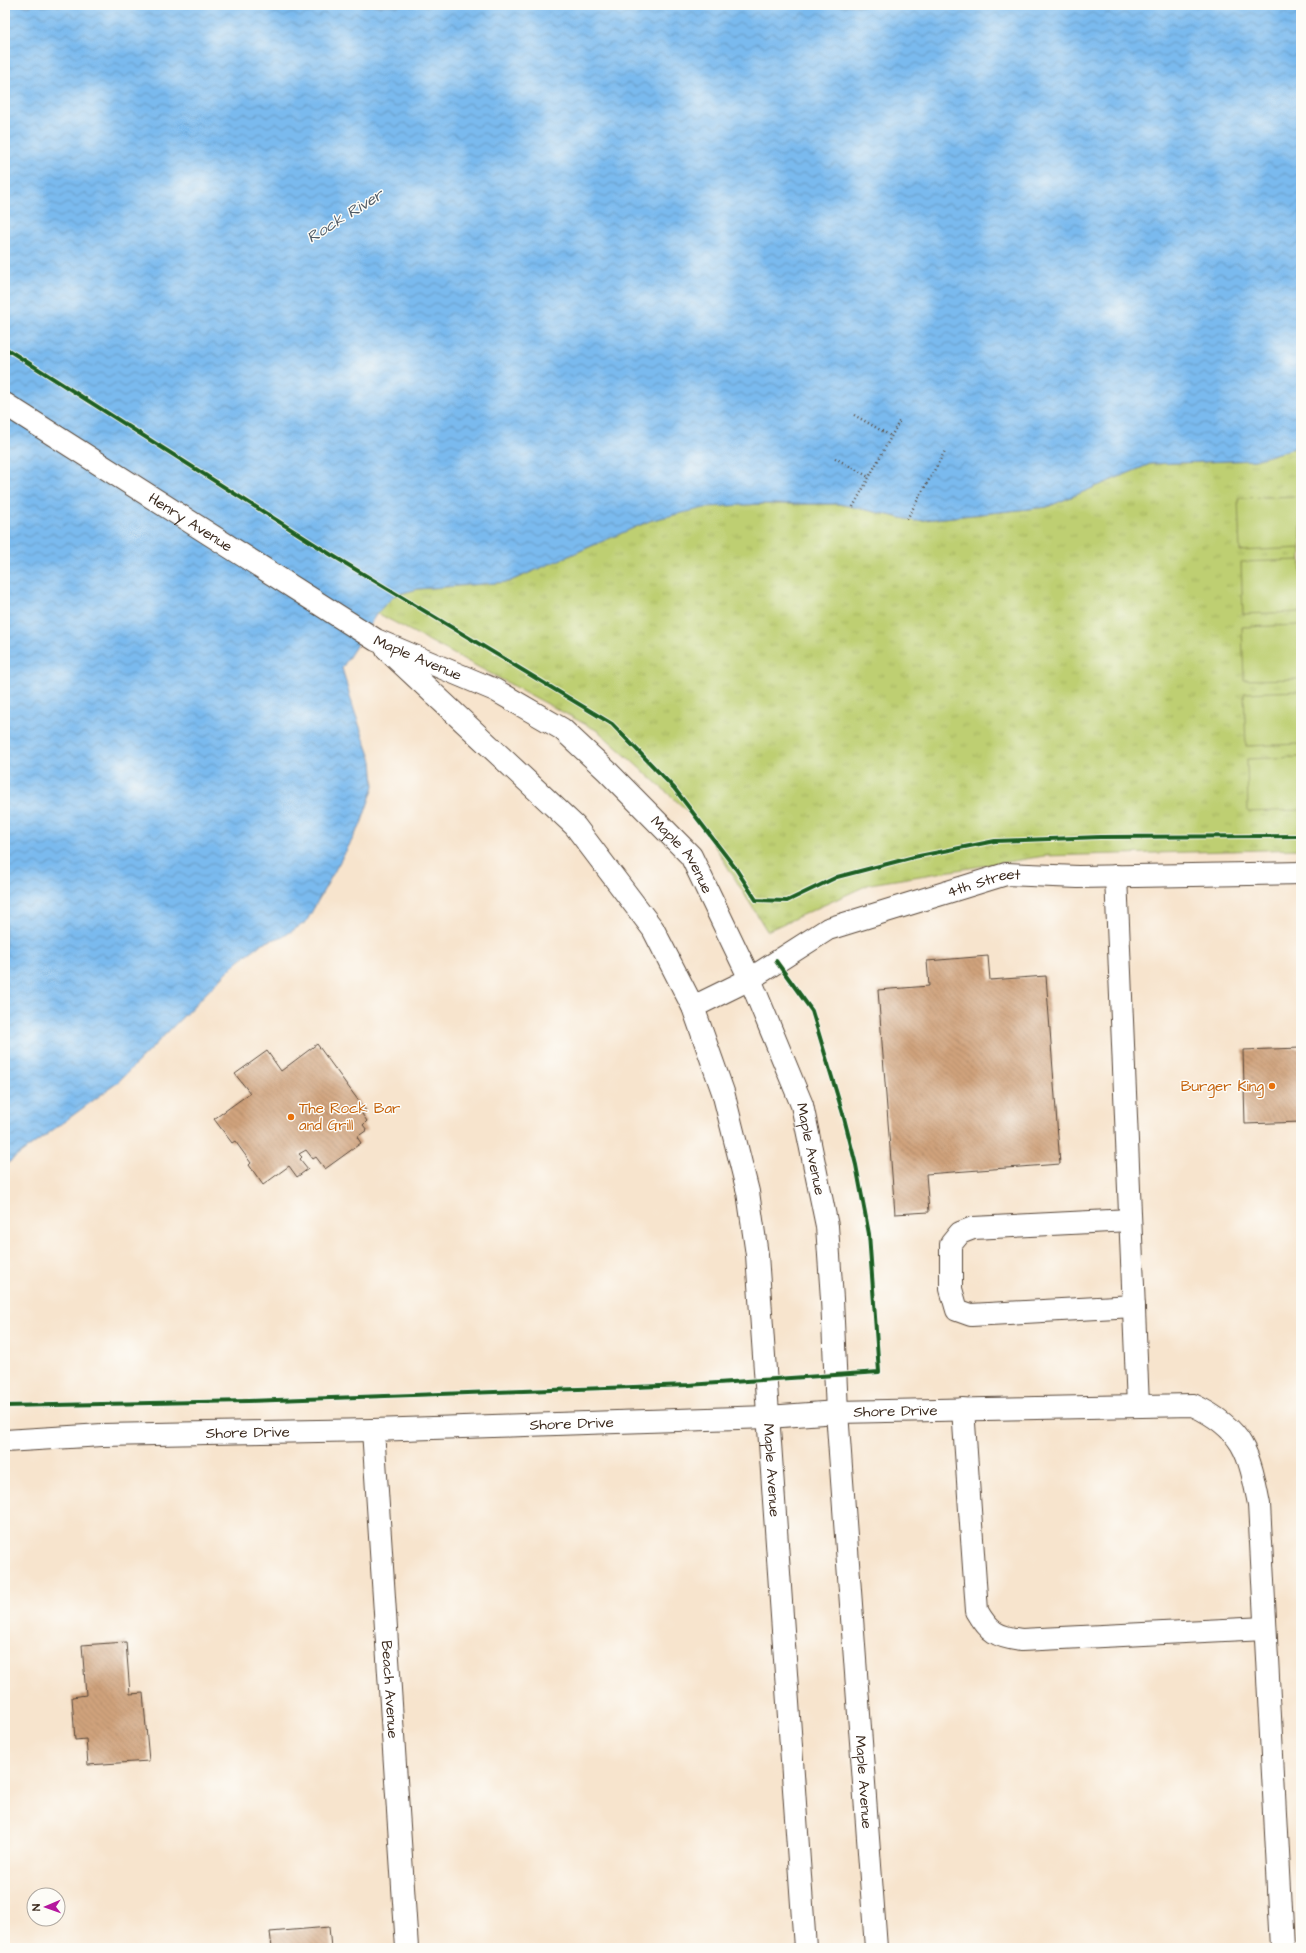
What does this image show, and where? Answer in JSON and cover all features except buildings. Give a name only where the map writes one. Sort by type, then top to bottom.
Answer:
[{"type":"street","name":"Henry Avenue","points":[[5,404],[376,640]]},
{"type":"street","name":"Maple Avenue","points":[[376,640],[495,690],[562,729],[607,771],[691,856],[750,979],[802,1105],[827,1226],[837,1412],[876,1948]]},
{"type":"street","name":"Maple Avenue","points":[[376,640],[575,826],[653,929],[693,1007],[724,1092],[748,1192],[757,1255],[805,1948]]},
{"type":"street","name":"4th Street","points":[[693,1007],[750,979],[828,929],[1006,874],[1078,877],[1301,873]]},
{"type":"street","points":[[1116,876],[1138,1406]]},
{"type":"street","points":[[1130,1220],[973,1228],[960,1233],[951,1244],[951,1289],[956,1310],[971,1315],[1134,1306]]},
{"type":"street","name":"Shore Drive","points":[[5,1441],[102,1435],[373,1430],[768,1417],[837,1412],[1193,1405],[1212,1414],[1237,1436],[1251,1463],[1259,1504],[1282,1948]]},
{"type":"street","points":[[963,1409],[977,1611],[986,1626],[1003,1638],[1021,1640],[1265,1628]]},
{"type":"street","name":"Beach Avenue","points":[[373,1430],[407,1948]]},
{"type":"path","points":[[854,416],[891,436]]},
{"type":"path","points":[[853,507],[900,420]]},
{"type":"path","points":[[906,519],[945,451]]},
{"type":"path","points":[[835,458],[869,477]]},
{"type":"green space","points":[[1301,446],[1301,849],[1044,856],[870,884],[767,931],[700,822],[598,731],[377,613],[395,595],[418,589],[508,582],[652,520],[709,506],[760,504],[840,504],[915,521],[1047,507],[1150,464],[1255,460]]},
{"type":"green space","points":[[1301,496],[1301,548],[1240,551],[1238,498]]},
{"type":"green space","points":[[1301,560],[1301,612],[1243,614],[1241,562]]},
{"type":"green space","points":[[1301,625],[1301,679],[1244,680],[1242,627]]},
{"type":"green space","points":[[1301,691],[1301,744],[1246,746],[1244,693]]},
{"type":"green space","points":[[1301,757],[1301,810],[1248,812],[1247,759]]},
{"type":"water","name":"Rock River","points":[[5,5],[1301,5],[1301,446],[1255,460],[1150,464],[1047,507],[915,521],[840,504],[761,504],[709,507],[652,520],[508,582],[418,589],[395,595],[377,613],[342,668],[354,710],[372,761],[374,786],[361,824],[306,922],[284,936],[263,943],[239,960],[117,1083],[5,1165]]},
{"type":"cycle path","points":[[5,348],[330,554],[612,724],[674,788],[736,869],[756,900],[787,901],[837,877],[914,857],[995,841],[1100,837],[1301,836]]},
{"type":"cycle path","points":[[5,1406],[248,1401],[688,1385],[879,1372],[869,1234],[856,1165],[843,1114],[812,1011],[776,961]]},
{"type":"place","name":"Burger King","points":[[1272,1086]]},
{"type":"place","name":"The Rock Bar and Grill","points":[[291,1117]]}]
